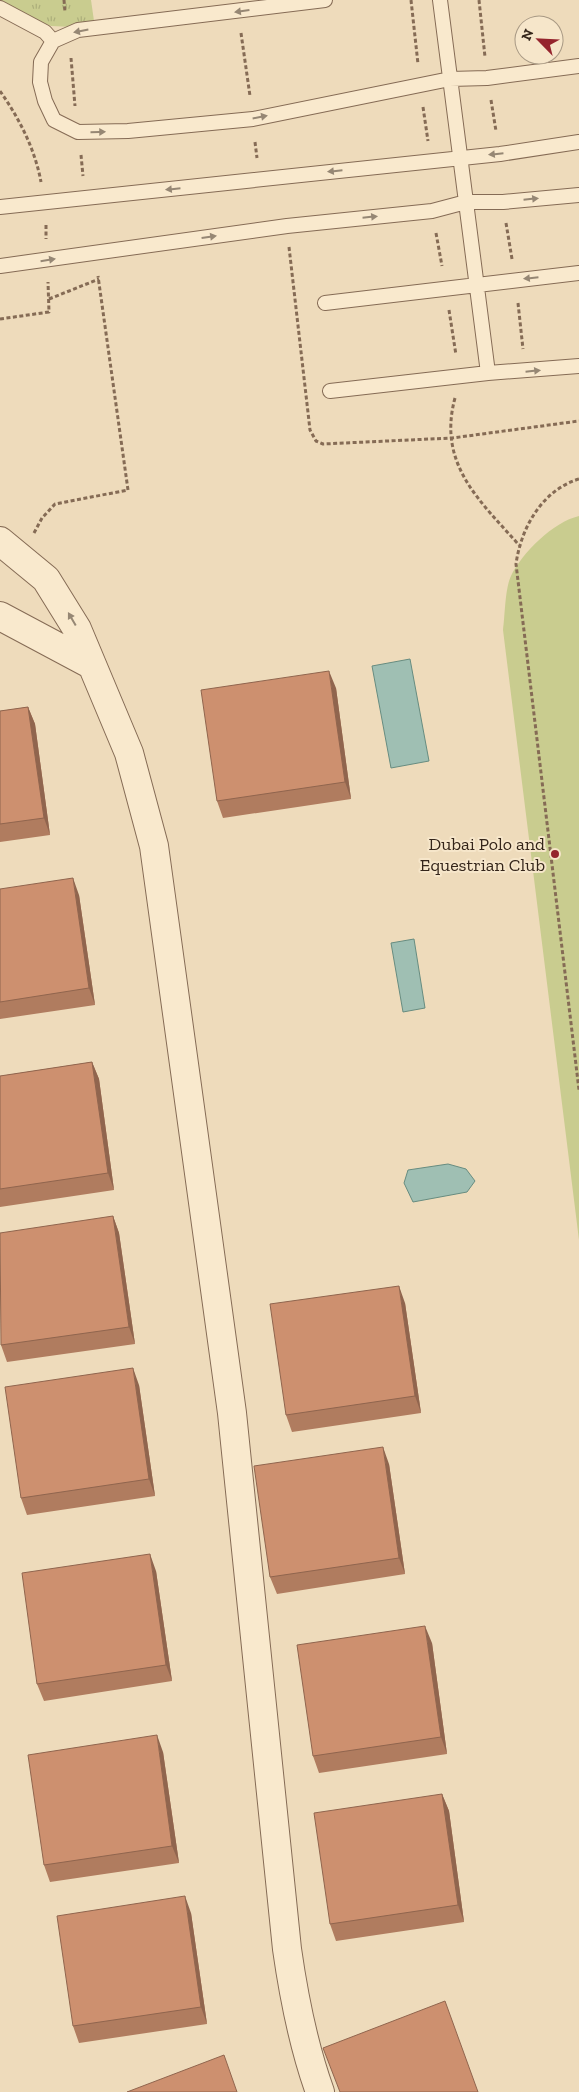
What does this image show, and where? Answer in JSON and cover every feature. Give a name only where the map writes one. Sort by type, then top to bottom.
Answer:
[{"type":"street","points":[[11,548],[46,579],[77,629],[90,664],[111,708],[129,753],[154,846],[232,1413],[287,1949],[307,2056],[320,2092]]},
{"type":"street","points":[[0,616],[90,664]]},
{"type":"lane","points":[[325,0],[78,30],[53,41],[41,62],[40,82],[45,101],[54,120],[78,132],[128,131],[253,119],[450,79],[487,78],[579,66]]},
{"type":"lane","points":[[440,0],[488,373]]},
{"type":"lane","points":[[0,8],[45,32],[53,41]]},
{"type":"lane","points":[[0,207],[460,158],[579,142]]},
{"type":"lane","points":[[0,266],[287,226],[432,211],[466,202],[503,202],[579,194]]},
{"type":"lane","points":[[325,303],[446,289],[476,283],[579,273]]},
{"type":"lane","points":[[330,391],[488,373],[579,366]]},
{"type":"path","points":[[238,12],[253,119],[259,180]]},
{"type":"path","points":[[68,35],[86,198]]},
{"type":"path","points":[[11,548],[55,504],[128,490],[99,279],[92,254]]},
{"type":"path","points":[[49,298],[99,279]]},
{"type":"path","points":[[459,376],[452,408],[452,438],[458,469],[470,488],[519,545]]},
{"type":"path","points":[[579,479],[551,495],[531,518],[519,545],[516,564],[579,1090]]},
{"type":"green space","points":[[0,0],[91,0],[95,28],[51,26],[0,4]]},
{"type":"green space","name":"Dubai Polo and Equestrian Club","points":[[579,516],[579,1240],[503,630],[509,581],[516,567],[530,548],[539,540],[569,519]]},
{"type":"shaded area","points":[[410,659],[429,761],[391,768],[372,666]]},
{"type":"shaded area","points":[[414,939],[425,1008],[403,1012],[391,943]]},
{"type":"shaded area","points":[[448,1164],[466,1169],[475,1181],[467,1192],[413,1202],[404,1183],[408,1170]]},
{"type":"building","points":[[329,671],[345,782],[217,801],[201,690]]},
{"type":"building","points":[[28,707],[44,818],[0,824],[0,711]]},
{"type":"building","points":[[73,878],[89,988],[0,1002],[0,889]]},
{"type":"building","points":[[92,1062],[108,1173],[0,1189],[0,1076]]},
{"type":"building","points":[[113,1216],[129,1327],[1,1345],[0,1233]]},
{"type":"building","points":[[399,1286],[415,1396],[286,1415],[270,1304]]},
{"type":"building","points":[[133,1368],[149,1479],[21,1498],[5,1387]]},
{"type":"building","points":[[383,1447],[399,1558],[270,1577],[254,1466]]},
{"type":"building","points":[[150,1554],[166,1665],[37,1684],[22,1573]]},
{"type":"building","points":[[425,1626],[441,1737],[313,1756],[297,1645]]},
{"type":"building","points":[[157,1735],[172,1846],[44,1865],[28,1755]]},
{"type":"building","points":[[442,1794],[458,1905],[330,1924],[314,1813]]},
{"type":"building","points":[[185,1896],[201,2007],[73,2026],[57,1916]]},
{"type":"building","points":[[445,2001],[478,2092],[340,2092],[323,2048]]},
{"type":"building","points":[[224,2055],[237,2092],[127,2092]]},
{"type":"place","name":"Dubai Polo and Equestrian Club","points":[[555,854]]}]
